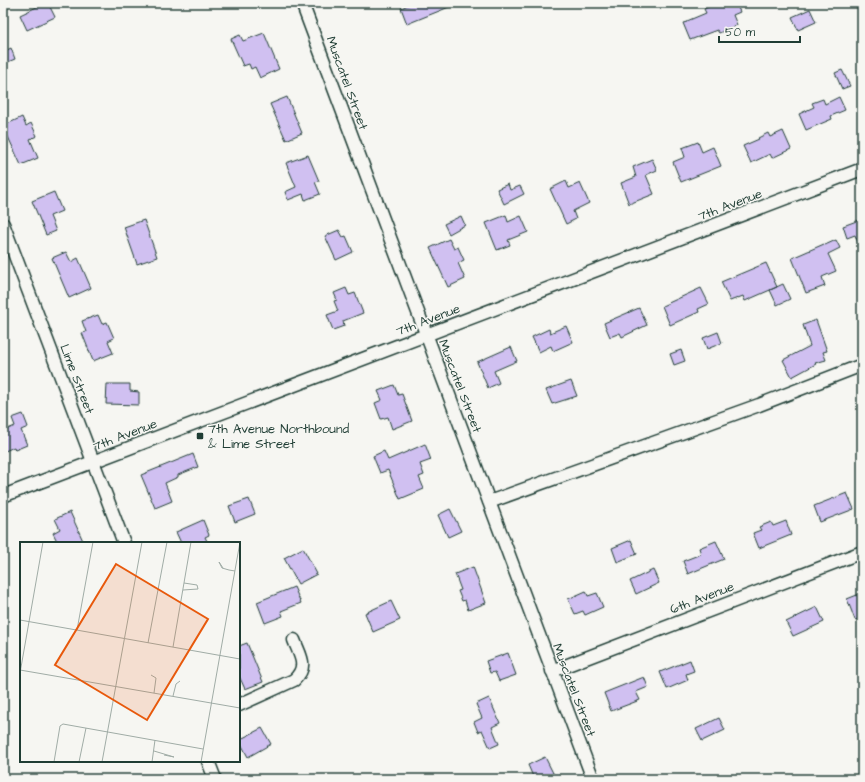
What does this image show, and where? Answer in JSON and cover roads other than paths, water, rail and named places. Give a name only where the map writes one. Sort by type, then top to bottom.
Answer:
[{"type":"street","name":"Muscatel Street","points":[[304,4],[426,336],[593,779]]},
{"type":"street","name":"7th Avenue","points":[[3,496],[862,169]]},
{"type":"street","name":"Lime Street","points":[[3,224],[124,542]]},
{"type":"street","points":[[489,502],[759,405],[862,365]]},
{"type":"street","name":"6th Avenue","points":[[552,671],[862,552]]},
{"type":"street","points":[[240,705],[294,680],[300,675],[303,668],[294,640]]},
{"type":"street","points":[[208,762],[215,779]]},
{"type":"place","name":"7th Avenue Northbound & Lime Street","points":[[200,436]]}]
